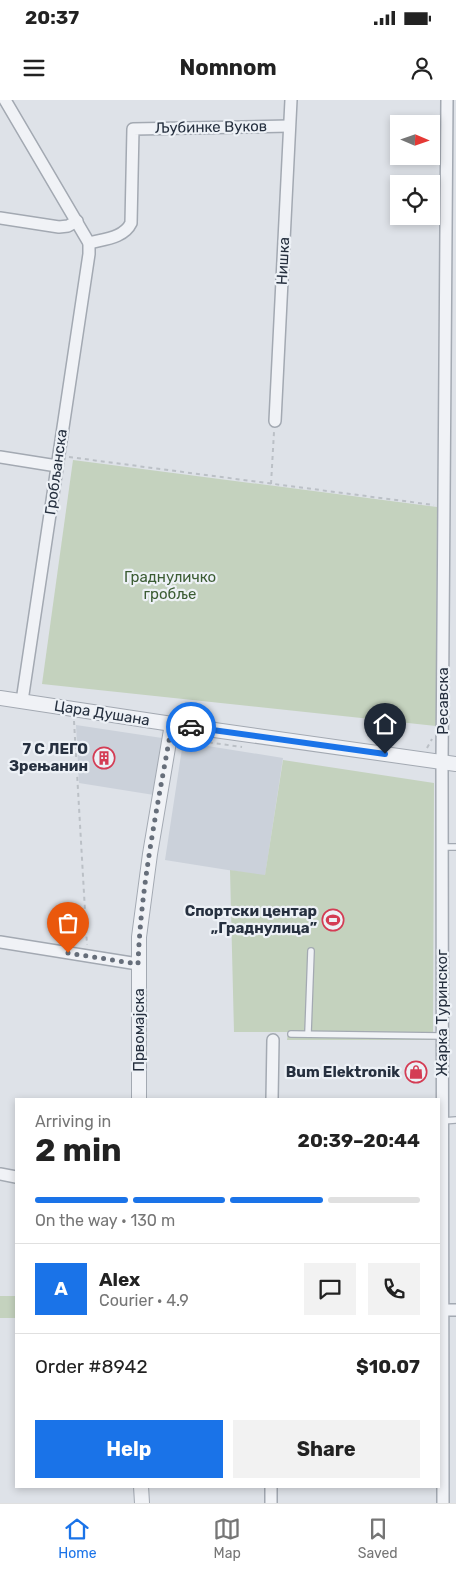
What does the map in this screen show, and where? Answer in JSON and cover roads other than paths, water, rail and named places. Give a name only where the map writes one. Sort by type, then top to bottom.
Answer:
[{"type":"street","points":[[5,100],[89,242]]},
{"type":"street","name":"Нишка","points":[[275,421],[291,100]]},
{"type":"street","name":"Ресавска","points":[[447,100],[451,306],[444,506],[449,763]]},
{"type":"street","name":"Љубинке Вуков","points":[[89,242],[119,235],[128,229],[131,223],[133,128],[289,126]]},
{"type":"street","points":[[0,218],[59,227],[68,226],[77,221]]},
{"type":"street","name":"Гробљанска","points":[[22,701],[89,254],[89,242]]},
{"type":"street","points":[[0,457],[58,461]]},
{"type":"street","name":"Цара Душана","points":[[0,698],[449,763]]},
{"type":"street","name":"Првомајска","points":[[139,1098],[139,937],[150,854],[172,724]]},
{"type":"street","name":"Жарка Туринског","points":[[443,1503],[441,1310],[442,847],[449,763]]},
{"type":"street","points":[[0,942],[138,964]]},
{"type":"street","points":[[272,1098],[273,1040]]},
{"type":"street","points":[[0,1174],[15,1177]]},
{"type":"street","points":[[441,1310],[456,1310]]},
{"type":"street","points":[[142,1488],[142,1503]]},
{"type":"street","points":[[271,1488],[271,1503]]},
{"type":"lane","points":[[442,847],[456,847]]},
{"type":"lane","points":[[308,1033],[311,951]]},
{"type":"lane","points":[[291,1034],[442,1036]]},
{"type":"lane","points":[[442,1121],[456,1120]]},
{"type":"place","name":"7 С ЛЕГО Зрењанин","points":[[104,758]]},
{"type":"place","name":"Спортски центар „Граднулица”","points":[[333,920]]},
{"type":"place","name":"Bum Elektronik","points":[[416,1072]]},
{"type":"park label","name":"Граднуличко гробље","points":[[170,586]]}]
